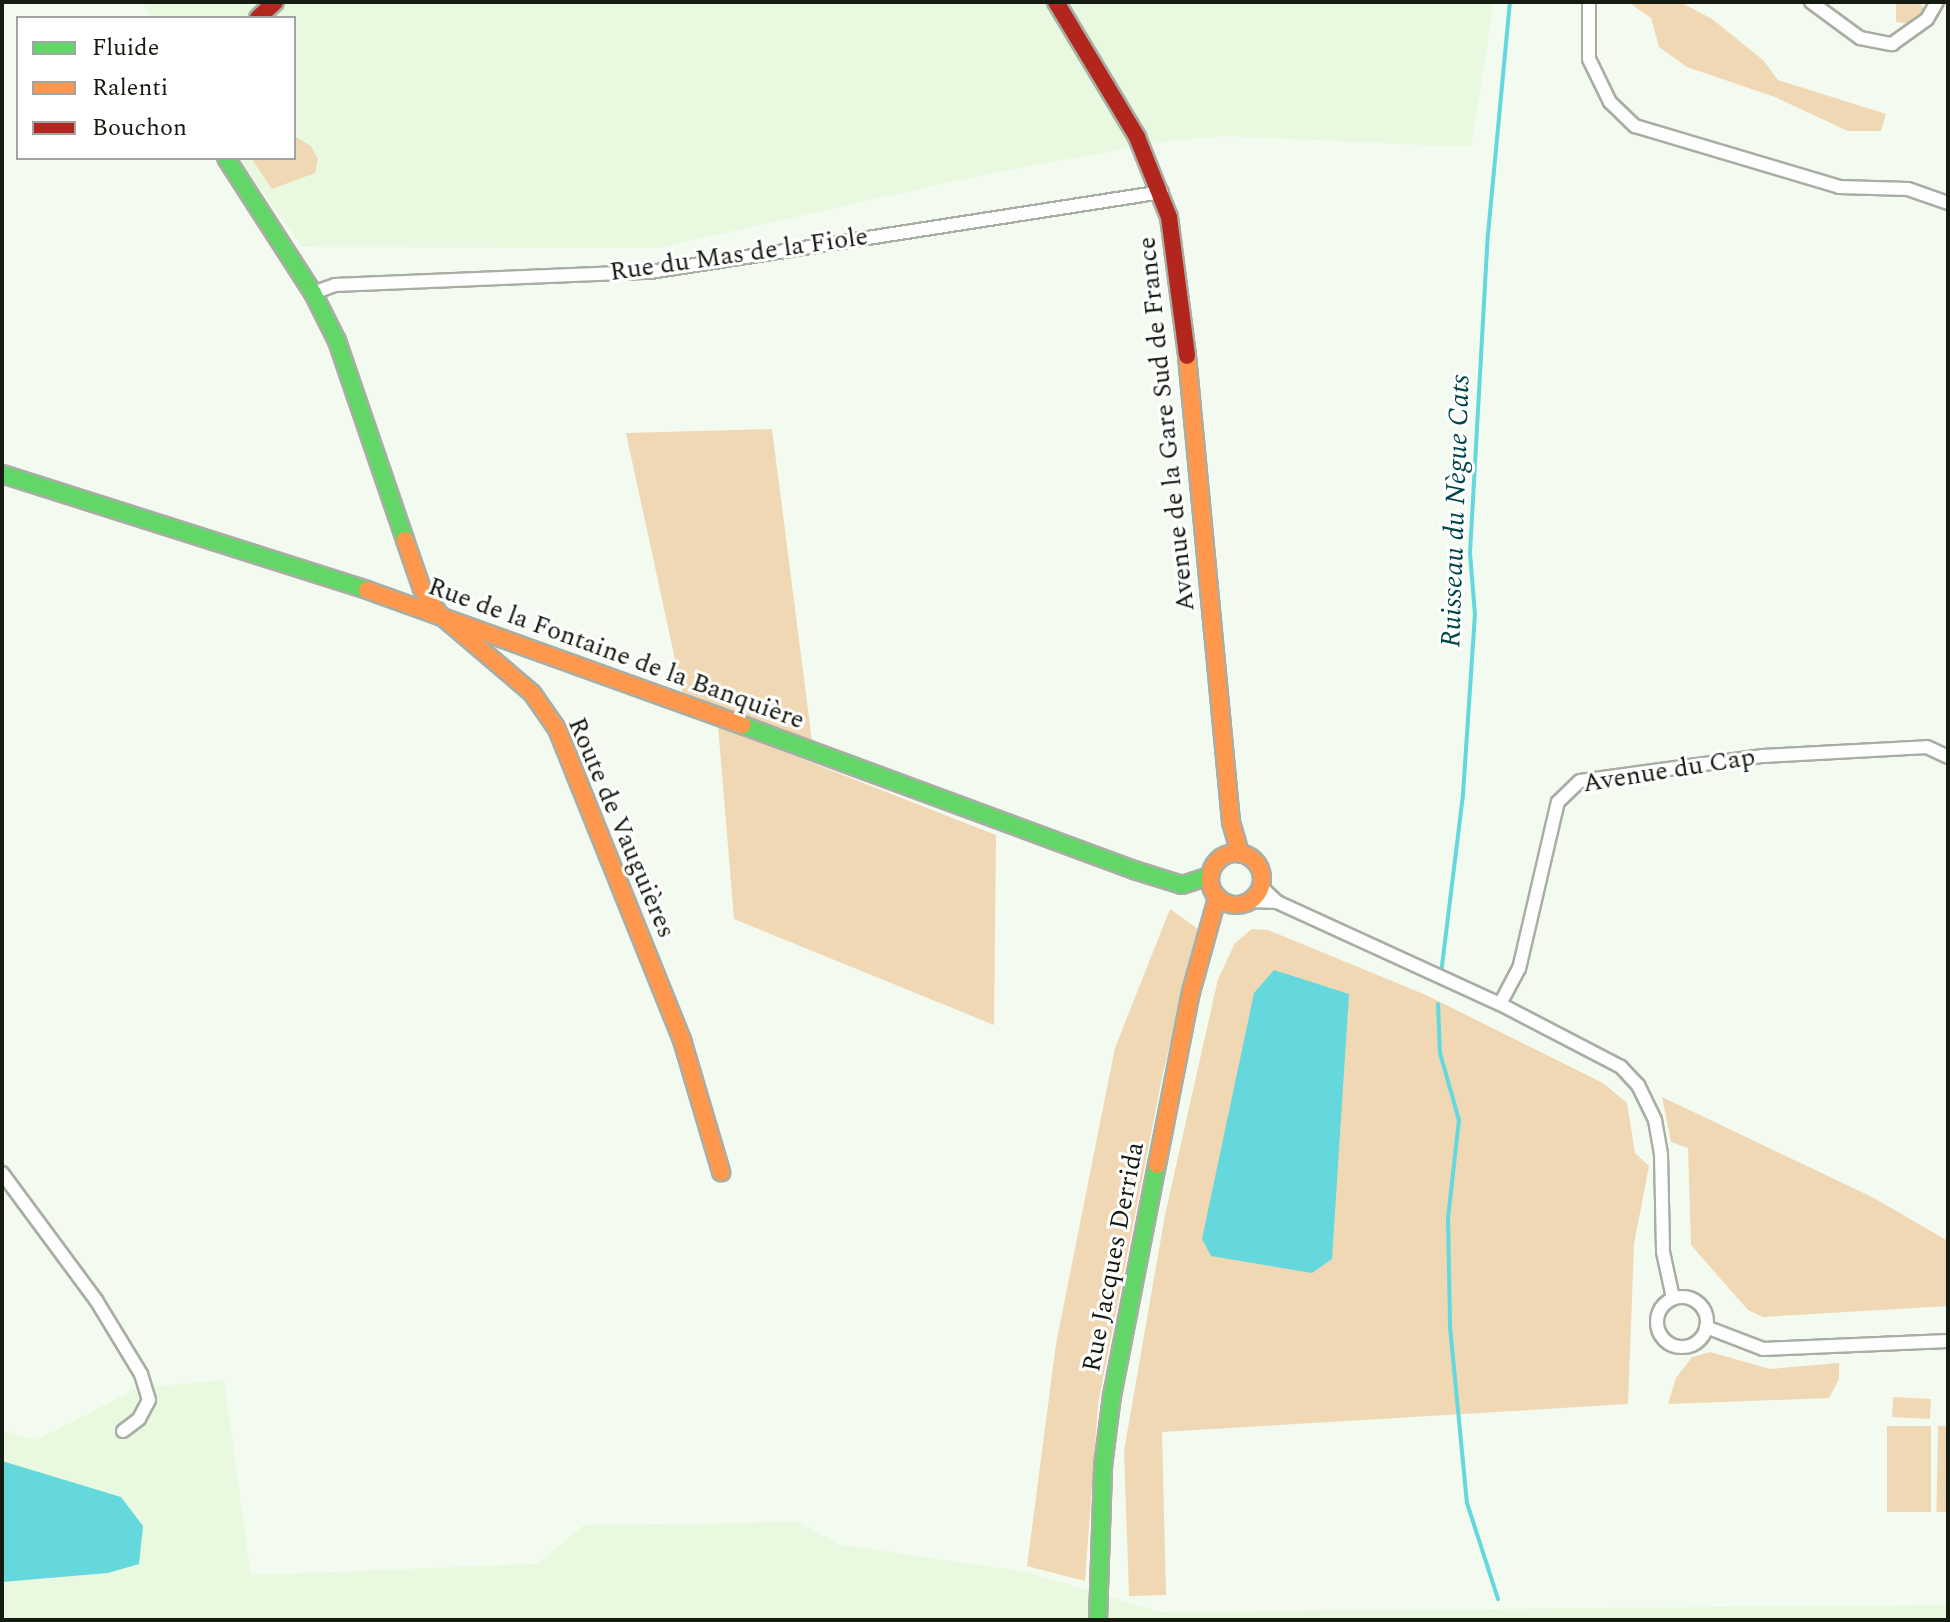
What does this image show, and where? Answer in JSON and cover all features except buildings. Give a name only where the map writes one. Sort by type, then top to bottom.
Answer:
[{"type":"street","points":[[259,16],[275,2]]},
{"type":"street","name":"Avenue de la Gare Sud de France","points":[[1056,2],[1137,137],[1162,192],[1178,265],[1232,855]]},
{"type":"street","points":[[1589,2],[1589,59],[1610,102],[1635,126],[1839,187],[1908,189],[1948,203]]},
{"type":"street","points":[[1811,2],[1860,38],[1892,44],[1927,19],[1937,2]]},
{"type":"street","name":"Route de Vauguières","points":[[227,160],[313,293],[361,406],[422,589],[438,613],[532,693],[557,729],[682,1040],[721,1172]]},
{"type":"street","name":"Rue du Mas de la Fiole","points":[[313,293],[335,285],[650,272],[1162,192]]},
{"type":"street","name":"Rue de la Fontaine de la Banquière","points":[[2,474],[438,613],[1134,870],[1182,885],[1210,876]]},
{"type":"street","name":"Avenue du Cap","points":[[1500,1004],[1519,969],[1558,802],[1580,781],[1763,756],[1927,747],[1948,757]]},
{"type":"street","points":[[1249,898],[1260,870],[1232,855],[1210,876],[1217,898],[1277,902],[1603,1054],[1638,1085],[1649,1103],[1661,1154],[1663,1252],[1673,1298]]},
{"type":"street","name":"Rue Jacques Derrida","points":[[1098,1620],[1112,1396],[1142,1225],[1217,898]]},
{"type":"street","name":"Rue Jacques Derrida","points":[[1206,940],[1249,898]]},
{"type":"street","points":[[2,1173],[96,1300],[141,1374],[149,1400],[139,1419],[123,1431]]},
{"type":"street","points":[[1688,1297],[1701,1305],[1706,1327],[1690,1345],[1667,1342],[1658,1330],[1658,1314],[1673,1298],[1688,1297]]},
{"type":"street","points":[[1706,1327],[1763,1349],[1948,1341]]},
{"type":"shaded area","points":[[141,2],[1494,2],[1471,147],[1223,136],[1167,141],[986,174],[658,248],[302,247],[240,160],[296,160],[296,16],[150,16]]},
{"type":"shaded area","points":[[1628,2],[1680,2],[1712,19],[1763,60],[1778,80],[1886,114],[1881,131],[1848,131],[1775,97],[1687,67],[1659,47],[1651,18]]},
{"type":"shaded area","points":[[1896,2],[1919,2],[1924,8],[1912,24],[1896,22]]},
{"type":"shaded area","points":[[296,137],[311,146],[318,159],[315,173],[272,189],[252,160],[296,160]]},
{"type":"shaded area","points":[[772,429],[813,749],[684,701],[626,433]]},
{"type":"shaded area","points":[[718,726],[996,835],[994,1025],[734,919]]},
{"type":"shaded area","points":[[1170,909],[1198,929],[1163,1073],[1098,1404],[1085,1581],[1027,1566],[1056,1344],[1115,1048]]},
{"type":"shaded area","points":[[1252,929],[1268,930],[1426,995],[1603,1083],[1627,1103],[1635,1153],[1649,1166],[1634,1244],[1628,1404],[1162,1432],[1166,1595],[1129,1596],[1124,1451],[1165,1215],[1218,979],[1235,943]]},
{"type":"shaded area","points":[[1662,1097],[1874,1198],[1948,1241],[1948,1306],[1763,1317],[1748,1310],[1691,1245],[1688,1148],[1671,1142]]},
{"type":"shaded area","points":[[1710,1352],[1770,1369],[1839,1363],[1839,1379],[1829,1398],[1668,1404],[1676,1378],[1692,1357]]},
{"type":"shaded area","points":[[224,1380],[251,1575],[537,1564],[584,1525],[797,1522],[841,1545],[1026,1572],[1160,1612],[1948,1605],[1948,1620],[2,1620],[2,1430],[37,1440],[138,1388]]},
{"type":"shaded area","points":[[1893,1397],[1931,1399],[1930,1419],[1892,1417]]},
{"type":"shaded area","points":[[1887,1426],[1931,1426],[1931,1512],[1887,1512]]},
{"type":"shaded area","points":[[1938,1426],[1948,1426],[1946,1512],[1937,1512]]},
{"type":"water","points":[[1274,970],[1349,994],[1332,1259],[1312,1273],[1211,1256],[1202,1239],[1254,993]]},
{"type":"water","points":[[2,1461],[121,1497],[143,1526],[139,1564],[108,1573],[2,1582]]},
{"type":"waterway","name":"Ruisseau du Nègue Cats","points":[[1441,974],[1463,794],[1475,615],[1470,553],[1488,234],[1510,2]]},
{"type":"waterway","name":"Ruisseau du Nègue Cats","points":[[1438,1004],[1440,1053],[1459,1120],[1448,1218],[1450,1327],[1467,1503],[1498,1599]]},
{"type":"traffic: fast","points":[[227,160],[313,293],[337,341],[405,540]]},
{"type":"traffic: fast","points":[[2,474],[367,590]]},
{"type":"traffic: fast","points":[[742,725],[1134,870],[1182,885],[1210,876]]},
{"type":"traffic: fast","points":[[1098,1620],[1103,1466],[1112,1396],[1157,1165]]},
{"type":"traffic: slow","points":[[1187,356],[1231,822],[1240,854]]},
{"type":"traffic: slow","points":[[405,540],[422,589],[438,613],[532,693],[557,729],[682,1040],[721,1172]]},
{"type":"traffic: slow","points":[[367,590],[742,725]]},
{"type":"traffic: slow","points":[[1236,853],[1254,861],[1262,879],[1254,897],[1236,905],[1218,897],[1210,879],[1218,861],[1236,853]]},
{"type":"traffic: slow","points":[[1157,1165],[1191,992],[1217,898]]},
{"type":"traffic: jam","points":[[260,16],[275,2]]},
{"type":"traffic: jam","points":[[1056,2],[1137,137],[1169,217],[1187,356]]}]
